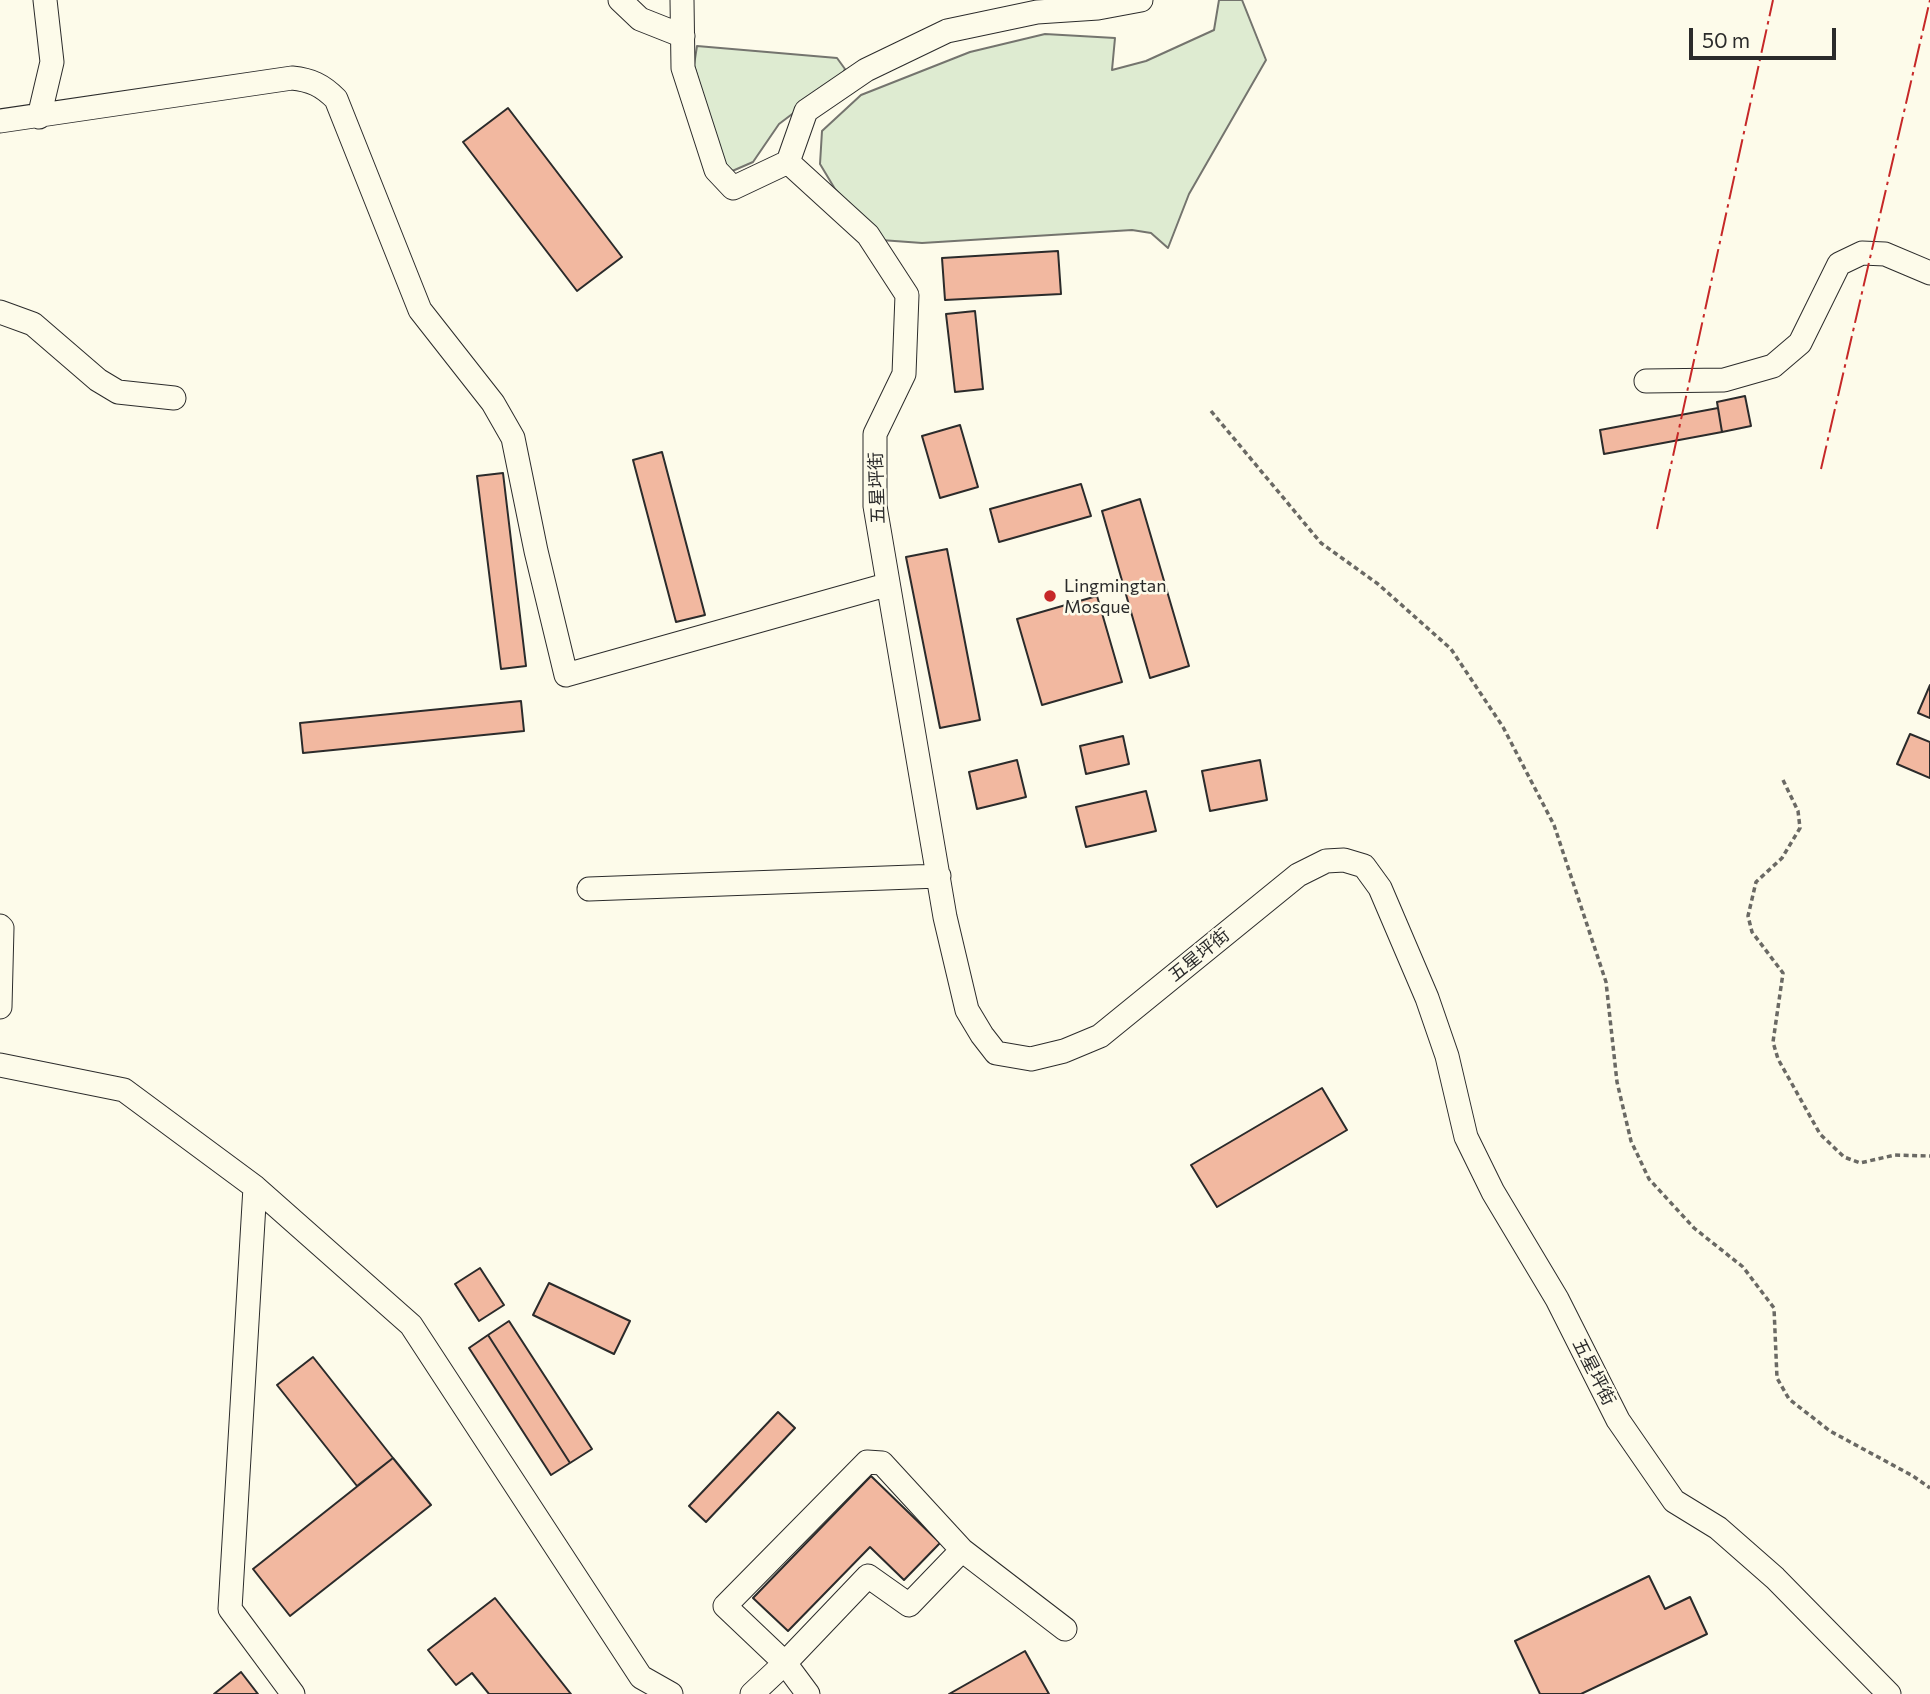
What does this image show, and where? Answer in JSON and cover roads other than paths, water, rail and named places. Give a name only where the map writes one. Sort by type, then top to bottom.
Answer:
[{"type":"street","points":[[39,117],[52,62],[45,0]]},
{"type":"street","points":[[620,0],[640,19],[683,36]]},
{"type":"street","points":[[682,0],[683,68],[716,170],[733,188],[788,162],[806,111],[866,70],[947,31],[1037,12],[1098,8],[1141,0]]},
{"type":"street","points":[[0,121],[292,78],[309,80],[324,87],[336,99],[420,310],[494,403],[513,438],[536,551],[566,675],[886,585]]},
{"type":"street","name":"五星坪街","points":[[788,162],[868,235],[907,295],[904,374],[876,434],[874,506],[945,917],[967,1010],[982,1035],[996,1053],[1031,1059],[1064,1051],[1100,1036],[1298,875],[1326,861],[1344,860],[1364,866],[1380,888],[1427,998],[1447,1056],[1466,1137],[1493,1192],[1557,1299],[1618,1420],[1674,1500],[1718,1528],[1775,1578],[1889,1694]]},
{"type":"street","points":[[1646,381],[1724,380],[1773,366],[1800,343],[1839,264],[1862,253],[1885,254],[1930,273]]},
{"type":"street","points":[[0,312],[33,324],[98,380],[118,391],[174,398]]},
{"type":"street","points":[[589,889],[939,876]]},
{"type":"street","points":[[0,926],[0,1007]]},
{"type":"street","points":[[0,1065],[124,1090],[256,1187],[411,1325],[641,1677],[671,1694]]},
{"type":"street","points":[[256,1187],[230,1609],[293,1694]]},
{"type":"street","points":[[808,1694],[785,1663],[725,1606],[867,1462],[882,1463],[962,1550],[1065,1629]]},
{"type":"street","points":[[752,1694],[868,1576],[909,1605],[962,1550]]},
{"type":"place","name":"Lingmingtan Mosque","points":[[1050,596]]}]
